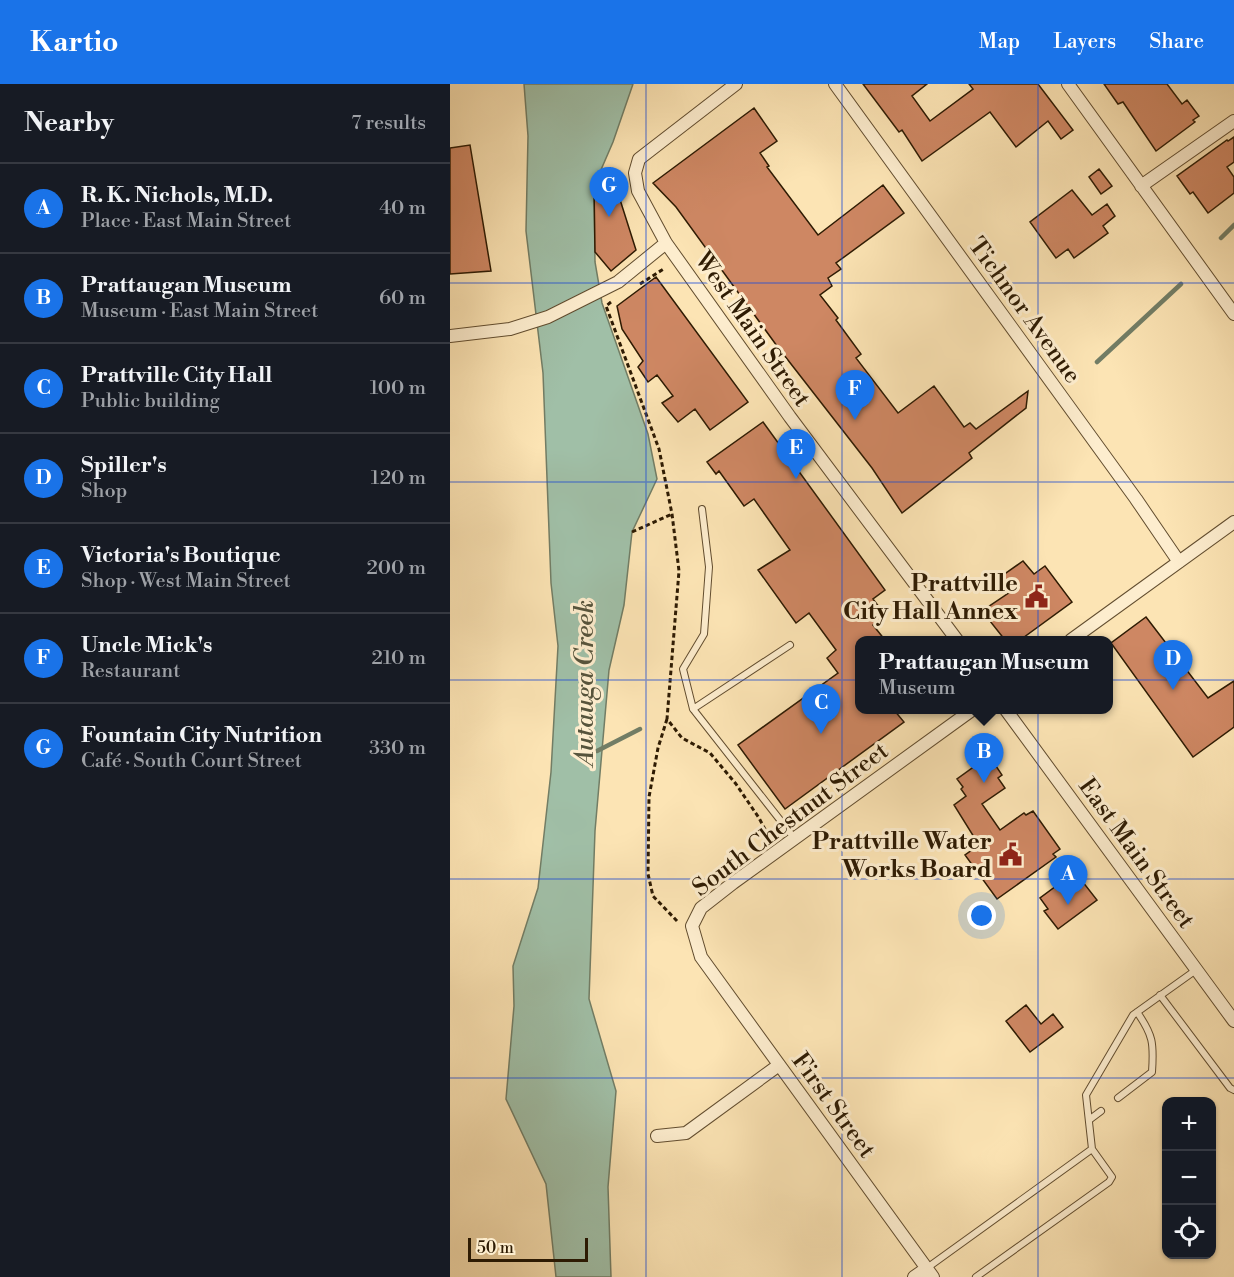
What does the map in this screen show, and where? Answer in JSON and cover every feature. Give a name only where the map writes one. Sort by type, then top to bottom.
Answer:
[{"type":"street","name":"West Main Street","points":[[736,84],[639,159],[635,173],[638,191],[666,243],[790,417],[954,636]]},
{"type":"street","name":"Tichnor Avenue","points":[[835,84],[1136,499],[1179,562]]},
{"type":"street","points":[[1068,84],[1234,314]]},
{"type":"street","points":[[1141,186],[1234,121]]},
{"type":"street","points":[[450,336],[510,329],[529,324],[601,292],[627,275],[666,243]]},
{"type":"street","points":[[1077,636],[1234,522]]},
{"type":"street","name":"South Chestnut Street","points":[[701,957],[692,926],[701,908],[967,714]]},
{"type":"street","name":"East Main Street","points":[[1009,714],[1234,1021]]},
{"type":"street","name":"First Street","points":[[701,957],[930,1273]]},
{"type":"street","points":[[657,1136],[686,1133],[779,1065]]},
{"type":"street","points":[[914,1277],[930,1273]]},
{"type":"lane","points":[[702,509],[709,567],[704,634],[683,669],[693,709],[795,839]]},
{"type":"lane","points":[[693,709],[790,645]]},
{"type":"lane","points":[[976,1277],[1109,1182],[1112,1177],[1092,1149],[1086,1095],[1133,1015],[1196,969]]},
{"type":"lane","points":[[1160,995],[1230,1088],[1234,1090]]},
{"type":"lane","points":[[1118,1098],[1152,1072],[1154,1051],[1150,1031],[1137,1012]]},
{"type":"lane","points":[[1089,1120],[1101,1111]]},
{"type":"lane","points":[[930,1273],[1092,1149]]},
{"type":"path","points":[[636,287],[665,268]]},
{"type":"path","points":[[616,300],[606,306],[658,449],[672,514],[632,532]]},
{"type":"path","points":[[667,719],[658,748],[649,797],[648,874],[653,896],[677,921]]},
{"type":"water","name":"Autauga Creek","points":[[524,84],[633,84],[613,142],[594,186],[595,262],[602,303],[648,434],[657,479],[632,532],[624,605],[609,670],[595,831],[589,999],[616,1091],[608,1187],[611,1277],[556,1277],[546,1184],[506,1099],[514,1006],[513,966],[538,888],[551,772],[558,646],[551,583],[543,373],[526,231],[528,136]]},
{"type":"building","points":[[863,84],[927,84],[912,96],[930,121],[973,89],[969,84],[1038,84],[1073,130],[1061,139],[1048,121],[1016,147],[990,112],[922,161],[902,130],[899,132]]},
{"type":"building","points":[[1104,84],[1167,84],[1182,104],[1187,100],[1199,116],[1193,120],[1195,122],[1156,151],[1123,102],[1118,104]]},
{"type":"building","points":[[754,108],[777,141],[760,153],[769,166],[767,167],[818,235],[883,185],[904,213],[836,263],[841,269],[828,278],[832,286],[820,295],[861,354],[856,358],[898,413],[934,386],[964,427],[970,423],[976,429],[1028,391],[1026,408],[969,453],[972,458],[902,513],[872,468],[777,346],[676,207],[653,183]]},
{"type":"building","points":[[1234,137],[1234,162],[1227,167],[1234,177],[1234,193],[1208,213],[1193,192],[1190,194],[1177,176]]},
{"type":"building","points":[[470,145],[491,271],[450,274],[450,148]]},
{"type":"building","points":[[610,168],[636,250],[611,271],[595,252],[594,186],[600,172]]},
{"type":"building","points":[[1099,169],[1112,186],[1101,194],[1089,177]]},
{"type":"building","points":[[1072,190],[1092,215],[1107,204],[1115,216],[1103,226],[1108,233],[1074,258],[1068,249],[1056,258],[1030,222]]},
{"type":"building","points":[[656,277],[748,402],[710,430],[695,409],[678,422],[662,403],[673,396],[657,375],[648,382],[638,367],[643,361],[622,329],[617,306]]},
{"type":"building","points":[[763,422],[885,590],[873,599],[885,615],[873,625],[882,636],[855,636],[855,714],[897,714],[904,722],[785,809],[738,745],[838,673],[827,658],[836,650],[809,613],[796,623],[758,570],[790,550],[754,499],[744,506],[719,471],[716,474],[707,462]]},
{"type":"building","name":"Prattville City Hall Annex","points":[[1023,561],[1034,574],[1045,566],[1072,602],[1025,636],[1002,636],[982,611],[1010,592],[999,578]]},
{"type":"building","points":[[1146,617],[1208,698],[1234,681],[1234,727],[1193,757],[1113,646],[1113,642]]},
{"type":"building","name":"Prattville Water Works Board","points":[[986,758],[991,765],[994,763],[1002,775],[998,778],[1005,788],[982,804],[1000,830],[1024,813],[1026,815],[1033,811],[1060,849],[1053,854],[1056,857],[997,899],[965,855],[979,845],[954,805],[966,796],[957,779]]},
{"type":"building","points":[[1075,872],[1097,900],[1058,929],[1044,911],[1048,909],[1040,898]]},
{"type":"building","points":[[1026,1005],[1041,1024],[1053,1014],[1063,1027],[1030,1052],[1006,1021]]},
{"type":"waterway","points":[[1221,238],[1234,225]]},
{"type":"waterway","points":[[1097,362],[1181,284]]},
{"type":"waterway","name":"Autauga Creek","points":[[597,751],[640,729]]},
{"type":"place","name":"Fountain City Nutrition","points":[[609,217]]},
{"type":"place","name":"Uncle Mick's","points":[[855,420]]},
{"type":"place","name":"Victoria's Boutique","points":[[796,479]]},
{"type":"place","name":"Prattville City Hall Annex","points":[[1036,597]]},
{"type":"place","name":"Spiller's","points":[[1173,690]]},
{"type":"place","name":"Prattville City Hall","points":[[821,734]]},
{"type":"place","name":"Prattaugan Museum","points":[[984,783]]},
{"type":"place","name":"Prattville Water Works Board","points":[[1010,855]]},
{"type":"place","name":"R. K. Nichols, M.D.","points":[[1068,905]]}]
